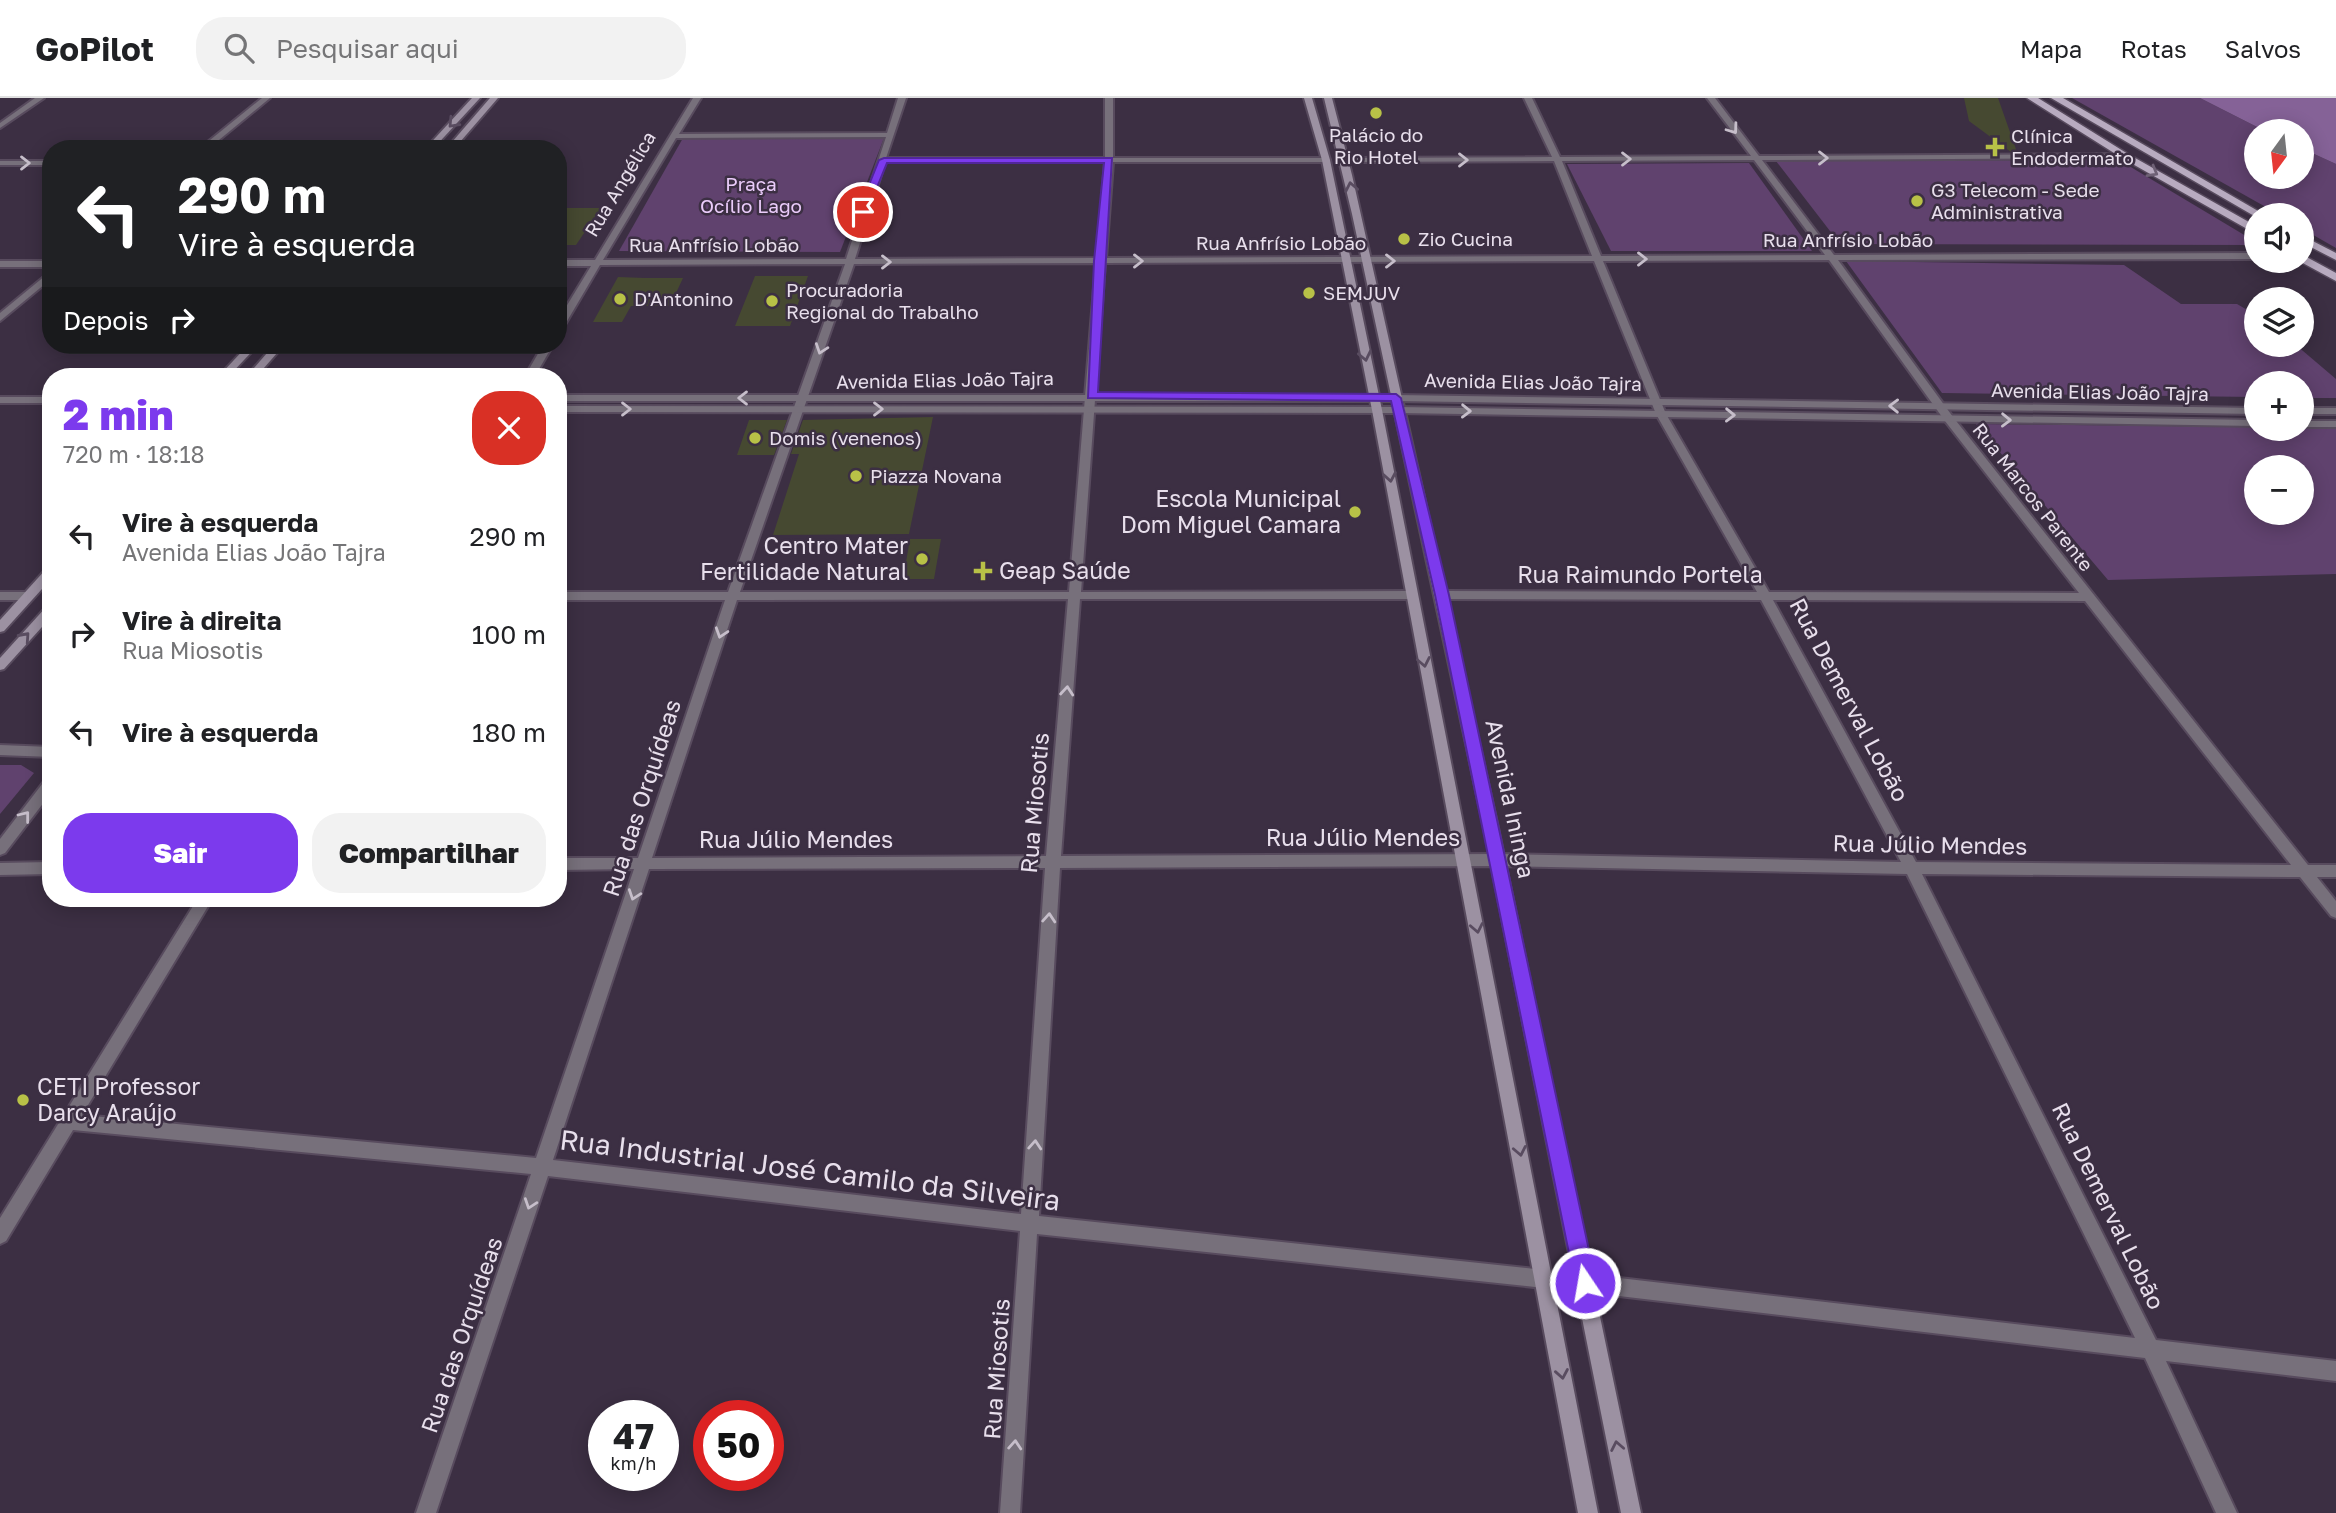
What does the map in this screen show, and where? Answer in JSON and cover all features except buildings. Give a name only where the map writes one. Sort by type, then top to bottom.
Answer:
[{"type":"main road","points":[[437,140],[476,98]]},
{"type":"main road","points":[[458,140],[494,98]]},
{"type":"main road","points":[[1308,98],[1326,160],[1376,404],[1588,1513]]},
{"type":"main road","name":"Avenida Ininga","points":[[1328,98],[1345,160],[1365,261],[1442,595],[1631,1513]]},
{"type":"main road","points":[[2032,98],[2125,156],[2244,224]]},
{"type":"main road","points":[[2056,98],[2244,206]]},
{"type":"main road","points":[[2314,245],[2336,257]]},
{"type":"main road","points":[[2314,265],[2336,278]]},
{"type":"main road","points":[[231,368],[245,354]]},
{"type":"main road","points":[[259,368],[271,354]]},
{"type":"main road","points":[[0,628],[42,581]]},
{"type":"main road","points":[[0,666],[42,619]]},
{"type":"street","points":[[0,126],[40,98]]},
{"type":"street","points":[[214,140],[266,98]]},
{"type":"street","name":"Rua Angélica","points":[[567,313],[697,98]]},
{"type":"street","name":"Rua das Orquídeas","points":[[426,1513],[733,595],[850,262],[861,215],[884,160],[902,98]]},
{"type":"street","name":"Rua Miosotis","points":[[1010,1513],[1053,862],[1109,160],[1109,98]]},
{"type":"street","name":"Rua Demerval Lobão","points":[[1528,98],[1558,159],[1659,408],[1765,596],[1912,868],[2152,1352],[2227,1513]]},
{"type":"street","name":"Rua Marcos Parente","points":[[1711,98],[1949,419],[2336,912]]},
{"type":"street","points":[[674,136],[891,135]]},
{"type":"street","points":[[1345,160],[2125,156]]},
{"type":"street","points":[[884,160],[1326,160]]},
{"type":"street","points":[[0,163],[42,163]]},
{"type":"street","name":"Rua Anfrísio Lobão","points":[[567,263],[2244,256]]},
{"type":"street","points":[[0,264],[42,264]]},
{"type":"street","points":[[0,318],[42,282]]},
{"type":"street","name":"Avenida Elias João Tajra","points":[[567,398],[802,404]]},
{"type":"street","points":[[0,401],[42,400]]},
{"type":"street","name":"Avenida Elias João Tajra","points":[[567,409],[1091,402],[2244,411]]},
{"type":"street","name":"Avenida Elias João Tajra","points":[[1659,408],[1949,419],[2244,423]]},
{"type":"street","points":[[0,410],[42,410]]},
{"type":"street","points":[[2314,411],[2336,411]]},
{"type":"street","points":[[2314,424],[2336,424]]},
{"type":"street","points":[[567,596],[1411,595]]},
{"type":"street","name":"Rua Raimundo Portela","points":[[1442,595],[2090,597]]},
{"type":"street","points":[[0,596],[29,596]]},
{"type":"street","points":[[0,750],[42,752]]},
{"type":"street","points":[[0,849],[42,795]]},
{"type":"street","name":"Rua Júlio Mendes","points":[[567,864],[1498,860],[1912,868],[2336,871]]},
{"type":"street","points":[[0,869],[42,868]]},
{"type":"street","points":[[0,1235],[200,907]]},
{"type":"street","name":"Rua Industrial José Camilo da Silveira","points":[[69,1122],[543,1167],[1030,1224],[1545,1279]]},
{"type":"street","points":[[1585,1283],[2152,1352],[2336,1371]]},
{"type":"green space","points":[[2072,98],[2200,98],[2244,120],[2244,189],[2314,189],[2314,154],[2336,164],[2336,248],[2314,235],[2314,203],[2259,203]]},
{"type":"green space","name":"Praça Ocílio Lago","points":[[683,138],[884,138],[840,252],[619,251]]},
{"type":"green space","points":[[2119,160],[2244,235],[2244,245],[1840,244],[1776,161]]},
{"type":"green space","points":[[1749,163],[1812,251],[1611,251],[1567,164]]},
{"type":"green space","points":[[1846,261],[2124,265],[2181,304],[2237,304],[2244,308],[2244,357],[2310,357],[2336,379],[2336,398],[2314,398],[2314,371],[2244,371],[2244,397],[1942,393]]},
{"type":"green space","points":[[1976,424],[2244,427],[2244,441],[2314,441],[2314,428],[2336,428],[2336,574],[2108,580]]},
{"type":"green space","points":[[0,765],[21,765],[34,773],[0,814]]},
{"type":"shaded area","points":[[2200,98],[2336,98],[2336,164],[2314,154],[2314,119],[2244,120]]},
{"type":"place","name":"Palácio do Rio Hotel","points":[[1376,113]]},
{"type":"place","name":"Clínica Endodermato","points":[[1995,147]]},
{"type":"place","name":"G3 Telecom - Sede Administrativa","points":[[1917,201]]},
{"type":"place","name":"Zio Cucina","points":[[1404,239]]},
{"type":"place","name":"SEMJUV","points":[[1309,293]]},
{"type":"place","name":"D'Antonino","points":[[620,299]]},
{"type":"place","name":"Procuradoria Regional do Trabalho","points":[[772,301]]},
{"type":"place","name":"Domis (venenos)","points":[[755,438]]},
{"type":"place","name":"Piazza Novana","points":[[856,476]]},
{"type":"place","name":"Escola Municipal Dom Miguel Camara","points":[[1355,512]]},
{"type":"place","name":"Centro Mater Fertilidade Natural","points":[[922,559]]},
{"type":"place","name":"Geap Saúde","points":[[983,571]]},
{"type":"place","name":"CETI Professor Darcy Araújo","points":[[23,1100]]},
{"type":"route","points":[[863,212],[884,160],[1109,160],[1099,261],[1092,396],[1396,398],[1442,595],[1585,1283]]}]
